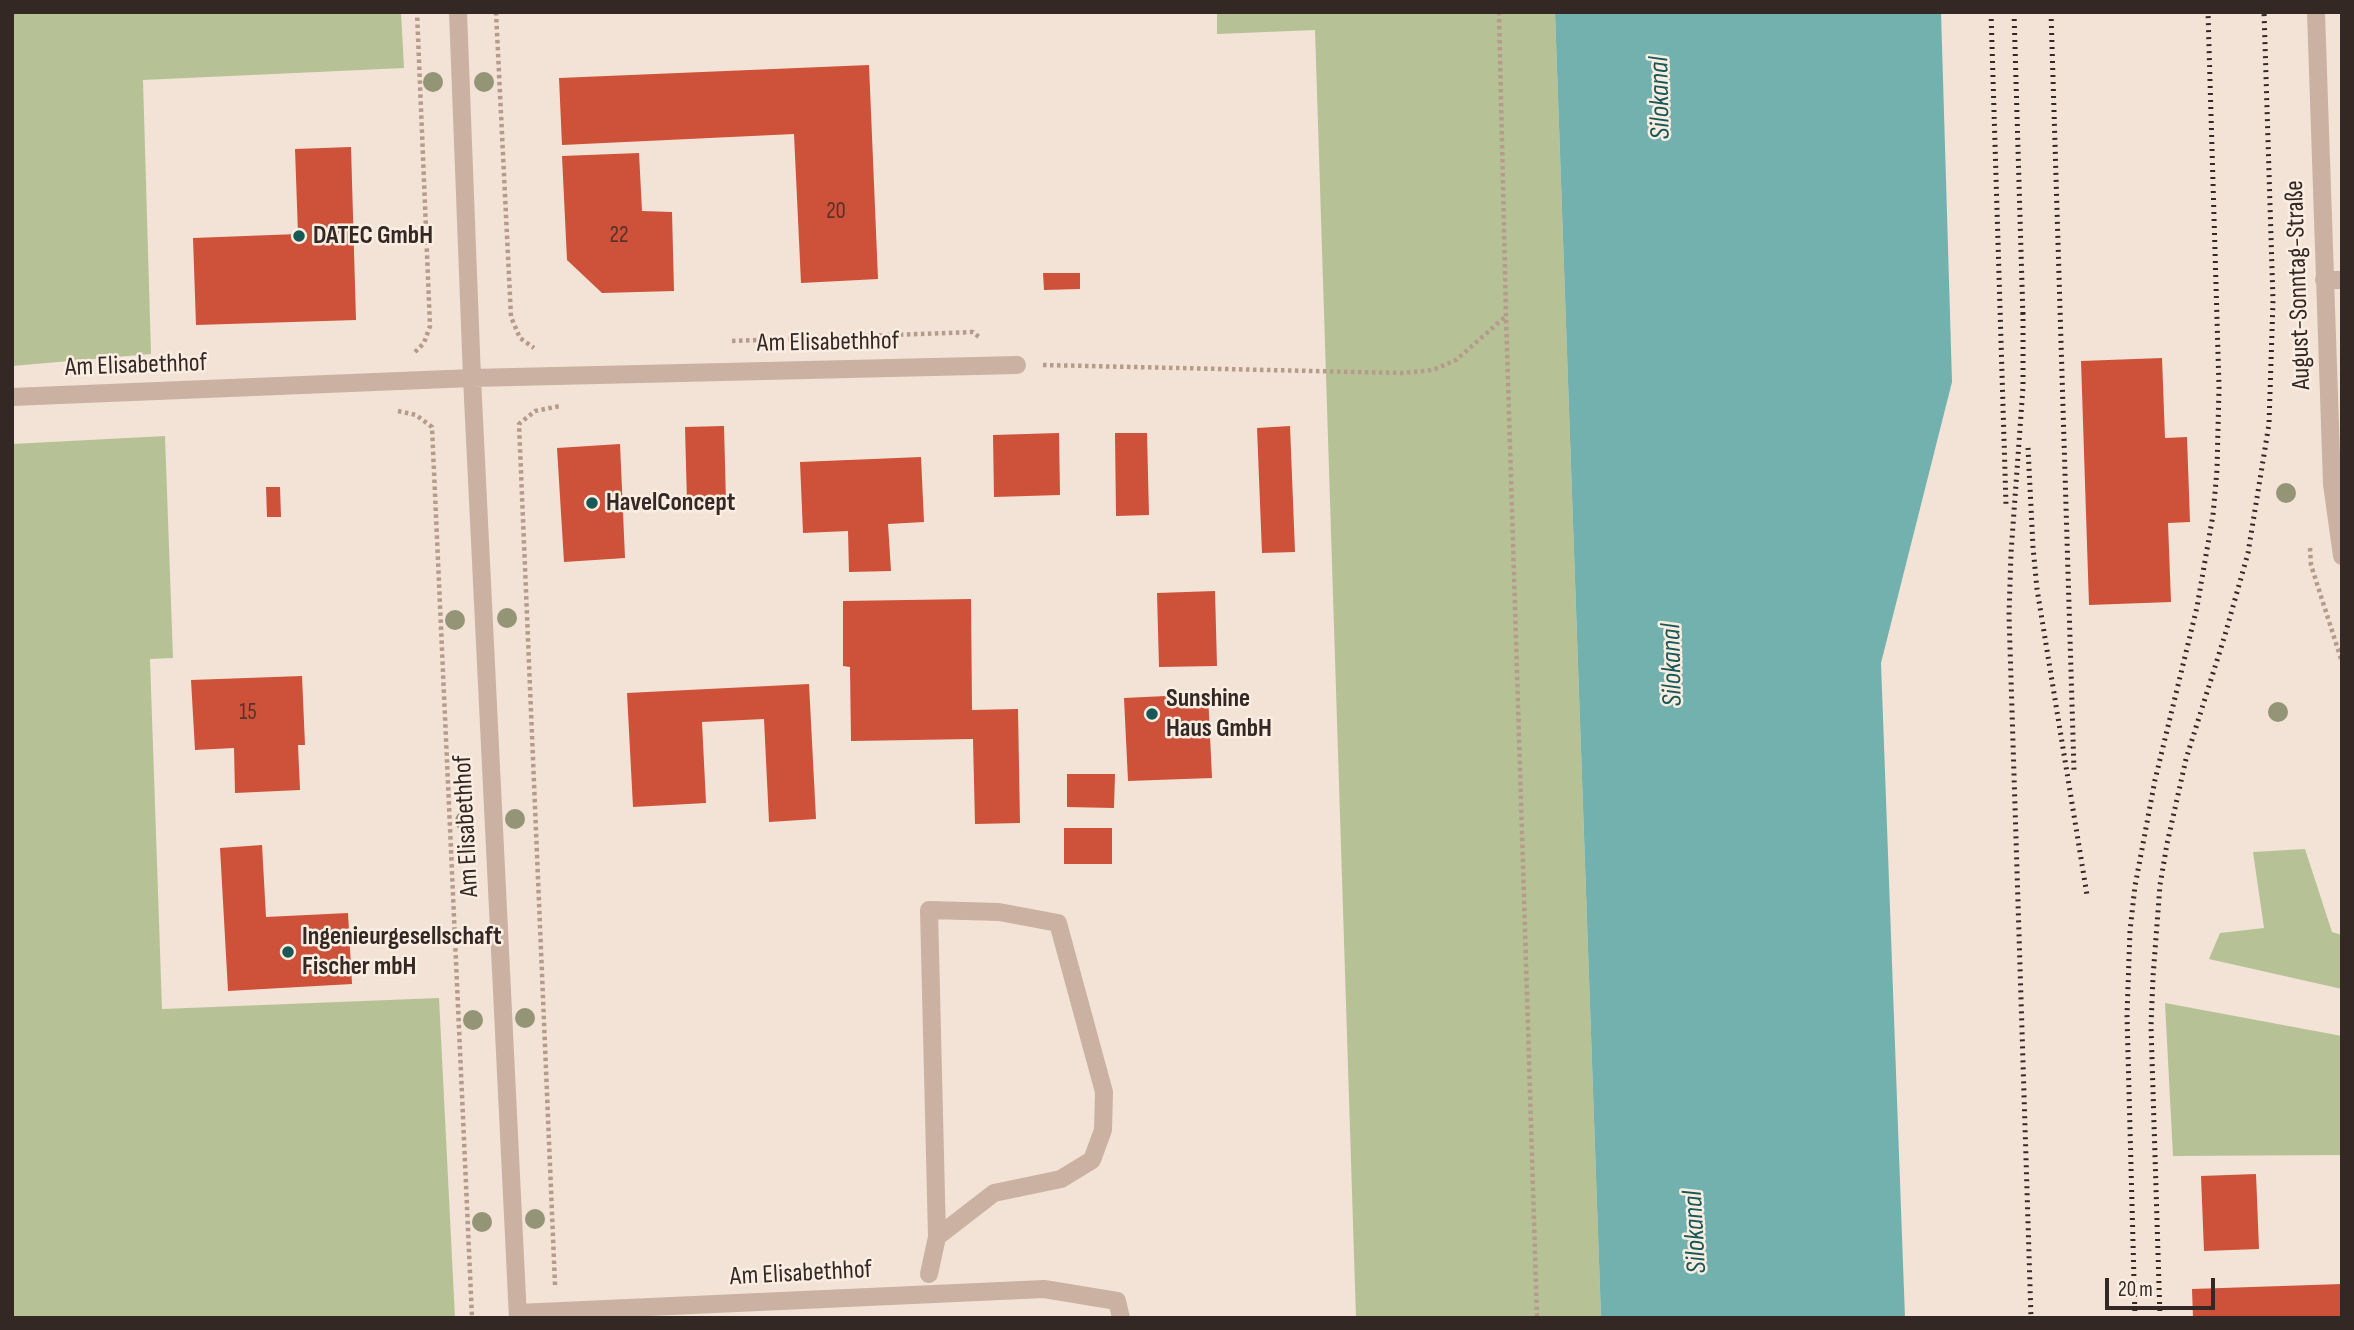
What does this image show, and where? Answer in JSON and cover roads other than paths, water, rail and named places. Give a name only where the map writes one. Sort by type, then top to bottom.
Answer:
[{"type":"street","name":"Am Elisabethhof","points":[[458,12],[472,378],[518,1316],[1044,1289],[1117,1301],[1121,1318]]},
{"type":"street","name":"August-Sonntag-Straße","points":[[2316,12],[2333,280],[2332,484],[2342,556]]},
{"type":"street","name":"Am Elisabethhof","points":[[12,397],[472,378],[1017,365]]},
{"type":"street","points":[[929,1274],[937,1237],[929,910],[999,912],[1058,923],[1104,1093],[1102,1130],[1092,1160],[1061,1179],[994,1193],[937,1237]]},
{"type":"water","name":"Silokanal","points":[[1555,12],[1941,12],[1952,382],[1881,663],[1905,1318],[1601,1318]]},
{"type":"railway","points":[[1991,12],[2006,505]]},
{"type":"railway","points":[[2014,12],[2023,319]]},
{"type":"railway","points":[[2051,12],[2074,770]]},
{"type":"railway","points":[[2135,1318],[2127,1015],[2130,931],[2135,886],[2155,780],[2197,607],[2213,515],[2217,470],[2219,387],[2208,12]]},
{"type":"railway","points":[[2160,1318],[2151,1026],[2160,885],[2186,759],[2248,553],[2269,424],[2273,301],[2264,12]]},
{"type":"railway","points":[[2023,312],[2023,387],[2009,615],[2031,1318]]},
{"type":"railway","points":[[2028,448],[2037,589],[2087,895]]},
{"type":"place","name":"DATEC GmbH","points":[[299,236]]},
{"type":"place","name":"HavelConcept","points":[[592,503]]},
{"type":"place","name":"Sunshine Haus GmbH","points":[[1152,714]]},
{"type":"place","name":"Ingenieurgesellschaft Fischer mbH","points":[[288,952]]}]
